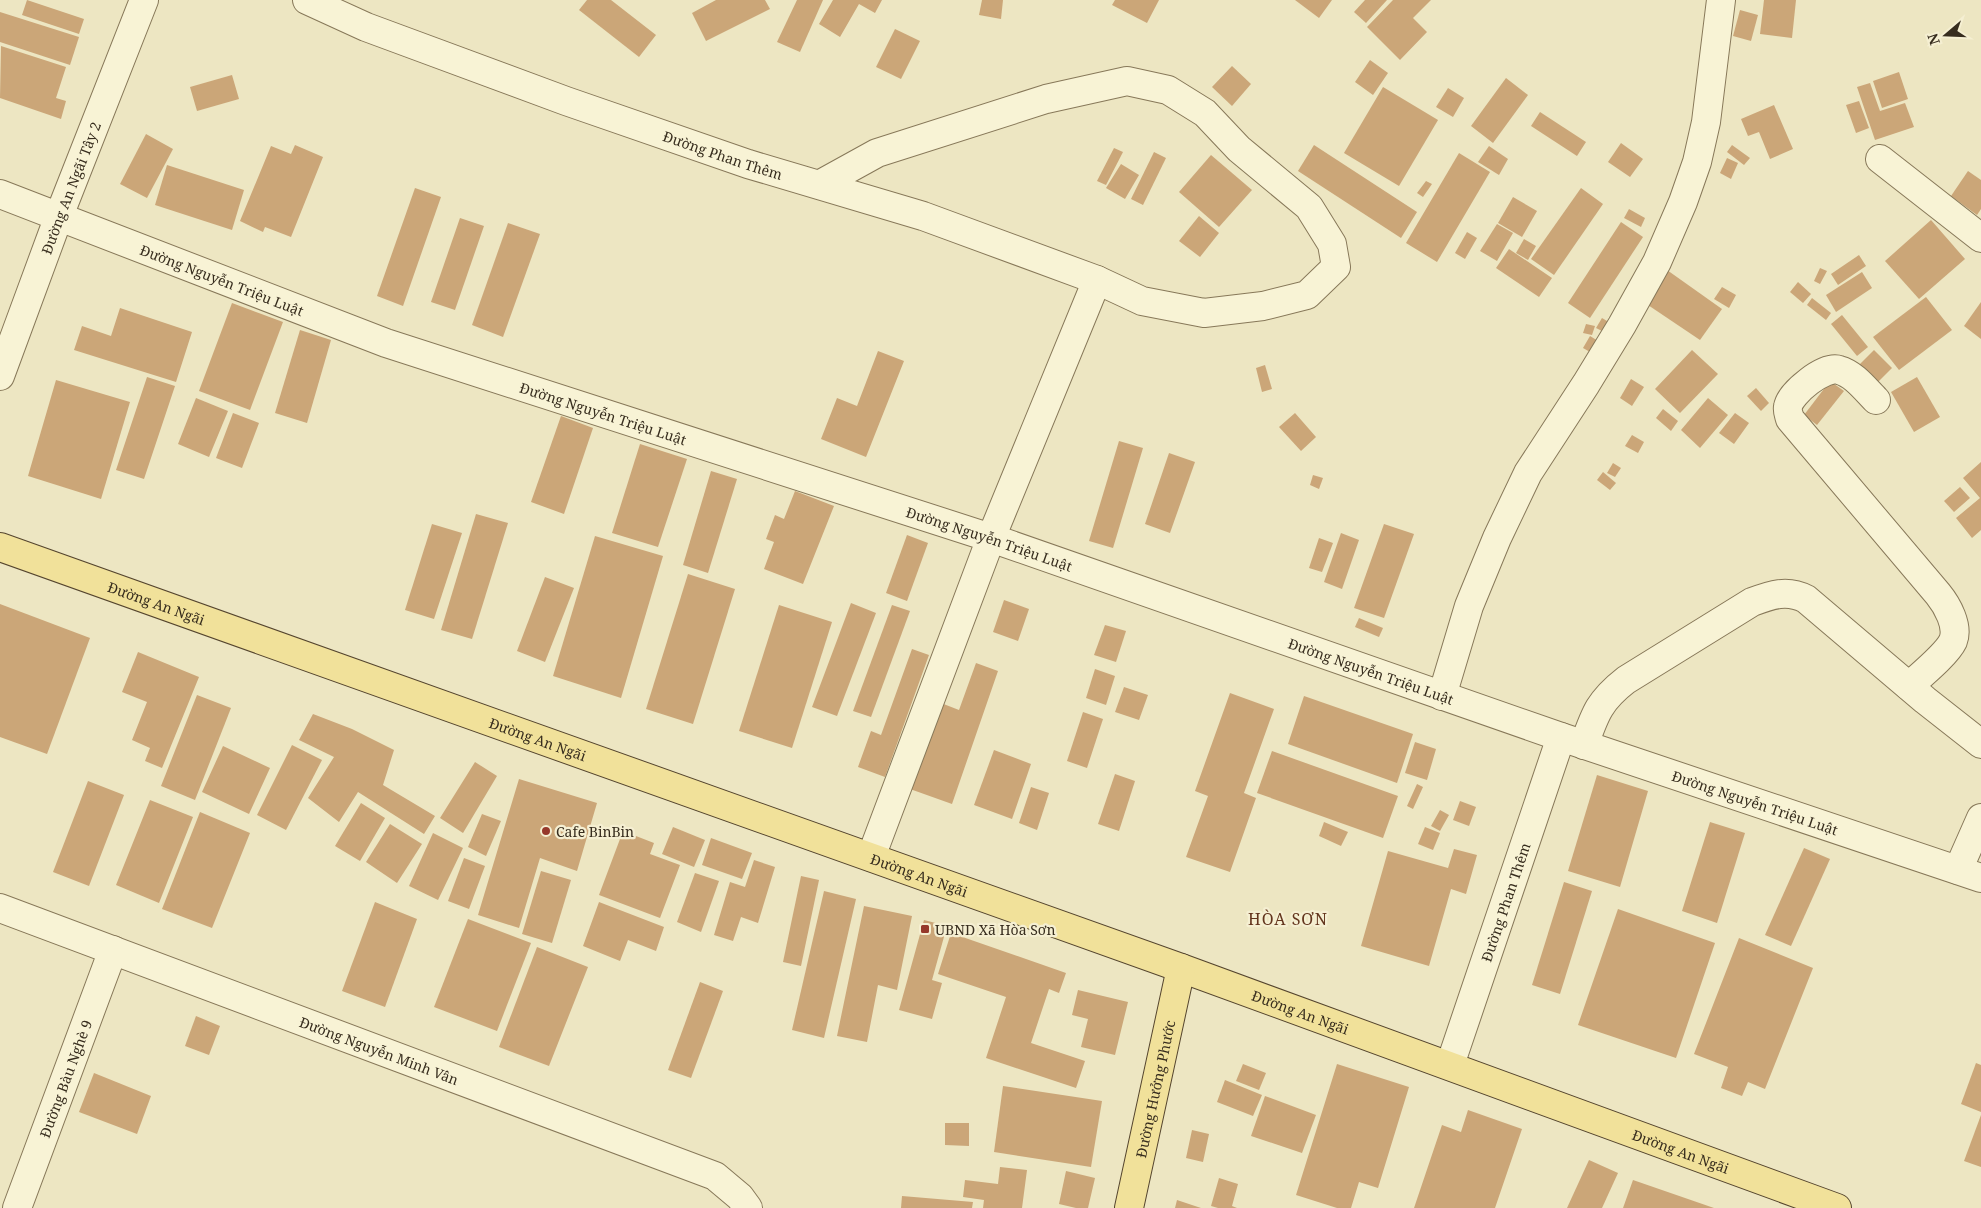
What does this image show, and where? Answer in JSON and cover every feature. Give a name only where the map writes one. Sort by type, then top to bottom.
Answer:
[{"type":"main road","name":"Đường An Ngãi","points":[[0,547],[1181,968],[1837,1208]]},
{"type":"main road","name":"Đường Hưởng Phước","points":[[1129,1208],[1181,968]]},
{"type":"street","name":"Đường An Ngãi Tây 2","points":[[0,376],[58,216],[144,0]]},
{"type":"street","name":"Đường Phan Thêm","points":[[307,0],[366,27],[566,102],[748,164],[923,216],[1097,280],[1142,301],[1204,313],[1263,306],[1307,295],[1336,267],[1332,244],[1309,207],[1239,149],[1205,113],[1168,90],[1127,80],[1046,99],[877,153],[819,185]]},
{"type":"street","points":[[1442,696],[1470,606],[1498,538],[1528,473],[1622,325],[1657,262],[1683,202],[1697,162],[1706,122],[1721,0]]},
{"type":"street","points":[[1880,159],[1981,238]]},
{"type":"street","name":"Đường Nguyễn Triệu Luật","points":[[0,194],[386,343],[991,538],[1572,741],[1970,874]]},
{"type":"street","points":[[871,857],[991,538],[1097,280]]},
{"type":"street","points":[[1876,400],[1853,377],[1840,370],[1831,369],[1803,386],[1788,406],[1788,412],[1790,419],[1938,594],[1948,609],[1954,632],[1953,640],[1948,649],[1909,686]]},
{"type":"street","name":"Đường Phan Thêm","points":[[1450,1065],[1572,741],[1610,693],[1626,680],[1726,617],[1752,602],[1771,595],[1788,593],[1806,599],[1981,744]]},
{"type":"street","points":[[1970,874],[1981,818]]},
{"type":"street","name":"Đường Nguyễn Minh Vân","points":[[0,908],[715,1176],[740,1197],[748,1208]]},
{"type":"street","name":"Đường Bàu Nghè 9","points":[[17,1208],[113,950]]},
{"type":"building","points":[[27,0],[84,19],[79,34],[22,15]]},
{"type":"building","points":[[587,0],[611,0],[656,35],[639,57],[579,10]]},
{"type":"building","points":[[716,0],[765,0],[770,9],[706,41],[692,13]]},
{"type":"building","points":[[797,0],[823,0],[800,52],[777,42]]},
{"type":"building","points":[[833,0],[882,0],[875,13],[859,4],[840,37],[819,24]]},
{"type":"building","points":[[982,0],[1003,0],[1001,19],[979,15]]},
{"type":"building","points":[[1115,0],[1159,0],[1147,23],[1112,5]]},
{"type":"building","points":[[1295,0],[1332,0],[1319,18]]},
{"type":"building","points":[[1365,0],[1387,0],[1366,23],[1354,12]]},
{"type":"building","points":[[1393,0],[1431,0],[1413,18],[1427,32],[1400,60],[1367,27]]},
{"type":"building","points":[[1764,0],[1796,0],[1792,38],[1760,34]]},
{"type":"building","points":[[1740,10],[1758,15],[1751,41],[1733,36]]},
{"type":"building","points":[[0,12],[79,37],[70,65],[0,42]]},
{"type":"building","points":[[895,29],[920,41],[901,79],[876,67]]},
{"type":"building","points":[[1,46],[66,67],[56,98],[66,101],[61,119],[0,98]]},
{"type":"building","points":[[1370,60],[1388,73],[1373,95],[1355,82]]},
{"type":"building","points":[[1232,66],[1251,84],[1232,106],[1212,87]]},
{"type":"building","points":[[1899,72],[1908,99],[1882,108],[1873,81]]},
{"type":"building","points":[[232,75],[239,99],[197,111],[190,87]]},
{"type":"building","points":[[1506,78],[1528,95],[1493,143],[1471,126]]},
{"type":"building","points":[[1870,83],[1880,111],[1905,103],[1914,127],[1875,140],[1857,87]]},
{"type":"building","points":[[1383,87],[1438,120],[1399,186],[1344,153]]},
{"type":"building","points":[[1448,88],[1464,98],[1453,117],[1436,107]]},
{"type":"building","points":[[1859,101],[1869,128],[1856,133],[1846,105]]},
{"type":"building","points":[[1774,105],[1793,149],[1770,159],[1759,132],[1748,136],[1741,119]]},
{"type":"building","points":[[1540,112],[1586,142],[1577,156],[1531,126]]},
{"type":"building","points":[[146,134],[173,149],[147,198],[120,184]]},
{"type":"building","points":[[1621,143],[1643,159],[1630,177],[1608,162]]},
{"type":"building","points":[[295,145],[323,157],[291,237],[265,227],[263,232],[240,221],[271,146],[291,154]]},
{"type":"building","points":[[1314,145],[1417,212],[1401,238],[1298,171]]},
{"type":"building","points":[[1732,145],[1750,158],[1744,165],[1727,152]]},
{"type":"building","points":[[1489,146],[1508,159],[1499,175],[1478,162]]},
{"type":"building","points":[[1114,148],[1123,152],[1106,185],[1097,181]]},
{"type":"building","points":[[1154,152],[1166,158],[1143,205],[1131,199]]},
{"type":"building","points":[[1459,153],[1490,172],[1437,262],[1406,243]]},
{"type":"building","points":[[1211,155],[1252,190],[1219,227],[1179,192]]},
{"type":"building","points":[[1727,158],[1738,163],[1731,179],[1720,173]]},
{"type":"building","points":[[1121,164],[1139,175],[1125,199],[1106,188]]},
{"type":"building","points":[[167,165],[244,190],[232,230],[155,205]]},
{"type":"building","points":[[1968,171],[1981,180],[1981,209],[1977,215],[1951,196]]},
{"type":"building","points":[[1426,181],[1432,184],[1423,197],[1417,193]]},
{"type":"building","points":[[415,188],[441,197],[403,306],[377,296]]},
{"type":"building","points":[[1581,188],[1603,204],[1554,275],[1531,259]]},
{"type":"building","points":[[1513,197],[1537,211],[1522,237],[1498,223]]},
{"type":"building","points":[[1629,209],[1645,218],[1641,227],[1624,218]]},
{"type":"building","points":[[1199,216],[1219,233],[1200,257],[1179,241]]},
{"type":"building","points":[[460,218],[484,226],[455,310],[431,302]]},
{"type":"building","points":[[1931,220],[1965,259],[1919,299],[1885,261]]},
{"type":"building","points":[[1621,222],[1643,237],[1590,318],[1568,303]]},
{"type":"building","points":[[508,223],[540,234],[503,337],[472,325]]},
{"type":"building","points":[[1497,224],[1513,233],[1497,261],[1480,251]]},
{"type":"building","points":[[1467,232],[1477,238],[1465,259],[1455,253]]},
{"type":"building","points":[[1524,239],[1536,246],[1528,260],[1516,253]]},
{"type":"building","points":[[1509,249],[1552,278],[1539,297],[1496,268]]},
{"type":"building","points":[[1859,255],[1866,266],[1838,285],[1831,274]]},
{"type":"building","points":[[1820,268],[1827,271],[1820,284],[1814,281]]},
{"type":"building","points":[[1667,270],[1722,309],[1700,340],[1645,303]]},
{"type":"building","points":[[1862,272],[1872,288],[1836,312],[1826,295]]},
{"type":"building","points":[[1798,282],[1811,294],[1803,303],[1790,292]]},
{"type":"building","points":[[1722,287],[1736,295],[1729,308],[1714,299]]},
{"type":"building","points":[[1926,297],[1952,330],[1899,370],[1873,337]]},
{"type":"building","points":[[1812,298],[1831,313],[1826,320],[1807,305]]},
{"type":"building","points":[[1981,302],[1981,339],[1964,326]]},
{"type":"building","points":[[232,303],[283,322],[250,410],[199,391]]},
{"type":"building","points":[[120,308],[192,332],[176,382],[74,350],[82,326],[111,336]]},
{"type":"building","points":[[1842,315],[1868,347],[1857,356],[1831,324]]},
{"type":"building","points":[[1602,318],[1617,327],[1612,336],[1596,328]]},
{"type":"building","points":[[1586,324],[1595,326],[1592,335],[1583,333]]},
{"type":"building","points":[[300,330],[331,340],[307,423],[275,413]]},
{"type":"building","points":[[1590,336],[1603,344],[1597,356],[1583,348]]},
{"type":"building","points":[[1692,350],[1718,374],[1680,413],[1655,389]]},
{"type":"building","points":[[1874,350],[1892,368],[1875,385],[1857,367]]},
{"type":"building","points":[[878,351],[904,361],[866,457],[821,439],[837,398],[857,406]]},
{"type":"building","points":[[1265,365],[1272,389],[1262,392],[1256,368]]},
{"type":"building","points":[[147,377],[175,386],[144,479],[116,470]]},
{"type":"building","points":[[1917,377],[1940,417],[1914,432],[1891,392]]},
{"type":"building","points":[[1631,379],[1644,387],[1632,406],[1620,398]]},
{"type":"building","points":[[56,380],[130,402],[101,499],[28,476]]},
{"type":"building","points":[[1830,381],[1844,391],[1817,425],[1804,415]]},
{"type":"building","points":[[1756,388],[1769,403],[1761,411],[1747,396]]},
{"type":"building","points":[[196,398],[228,411],[209,457],[178,444]]},
{"type":"building","points":[[1708,398],[1728,415],[1700,448],[1681,430]]},
{"type":"building","points":[[1663,409],[1678,421],[1671,431],[1656,418]]},
{"type":"building","points":[[233,413],[259,423],[242,468],[216,458]]},
{"type":"building","points":[[1295,413],[1316,437],[1301,451],[1279,427]]},
{"type":"building","points":[[1735,413],[1749,423],[1734,444],[1719,433]]},
{"type":"building","points":[[561,416],[593,428],[564,514],[531,502]]},
{"type":"building","points":[[1632,435],[1644,442],[1638,453],[1625,446]]},
{"type":"building","points":[[1119,441],[1143,448],[1113,548],[1089,541]]},
{"type":"building","points":[[640,444],[687,459],[658,547],[612,533]]},
{"type":"building","points":[[1169,453],[1195,462],[1170,533],[1145,524]]},
{"type":"building","points":[[1981,462],[1981,530],[1972,538],[1956,518],[1980,498],[1963,478]]},
{"type":"building","points":[[1613,463],[1621,468],[1615,477],[1607,473]]},
{"type":"building","points":[[711,471],[737,479],[708,573],[683,565]]},
{"type":"building","points":[[1603,472],[1616,483],[1610,490],[1597,480]]},
{"type":"building","points":[[1313,475],[1323,478],[1319,489],[1310,485]]},
{"type":"building","points":[[1960,487],[1970,498],[1954,512],[1944,501]]},
{"type":"building","points":[[795,491],[834,506],[803,584],[764,569],[774,542],[766,539],[775,515],[784,519]]},
{"type":"building","points":[[476,514],[508,523],[472,639],[441,630]]},
{"type":"building","points":[[432,524],[462,533],[434,619],[405,610]]},
{"type":"building","points":[[1384,524],[1414,534],[1384,618],[1354,608]]},
{"type":"building","points":[[1341,533],[1359,540],[1342,589],[1324,582]]},
{"type":"building","points":[[907,535],[928,543],[907,601],[886,593]]},
{"type":"building","points":[[595,536],[663,556],[621,698],[553,676]]},
{"type":"building","points":[[1319,538],[1333,543],[1322,572],[1309,568]]},
{"type":"building","points":[[688,574],[735,589],[693,724],[646,709]]},
{"type":"building","points":[[545,577],[574,588],[545,662],[517,651]]},
{"type":"building","points":[[1004,600],[1029,609],[1018,641],[993,632]]},
{"type":"building","points":[[851,603],[876,613],[837,716],[812,707]]},
{"type":"building","points":[[0,604],[90,638],[47,754],[0,737]]},
{"type":"building","points":[[779,605],[832,622],[792,748],[739,731]]},
{"type":"building","points":[[892,605],[910,611],[871,717],[853,711]]},
{"type":"building","points":[[1359,618],[1383,628],[1379,637],[1355,627]]},
{"type":"building","points":[[1105,625],[1126,631],[1116,662],[1094,655]]},
{"type":"building","points":[[912,649],[929,655],[885,777],[858,767],[871,731],[881,735]]},
{"type":"building","points":[[138,652],[199,677],[162,768],[145,761],[150,748],[132,740],[147,702],[122,692]]},
{"type":"building","points":[[976,663],[998,671],[952,804],[910,789],[941,703],[959,710]]},
{"type":"building","points":[[1095,669],[1115,676],[1106,705],[1086,698]]},
{"type":"building","points":[[1124,687],[1148,695],[1139,720],[1115,712]]},
{"type":"building","points":[[1230,693],[1274,709],[1244,793],[1256,798],[1230,872],[1186,857],[1208,796],[1195,791]]},
{"type":"building","points":[[197,695],[231,708],[195,800],[161,786]]},
{"type":"building","points":[[1304,696],[1413,734],[1397,783],[1288,744]]},
{"type":"building","points":[[1083,712],[1103,719],[1087,768],[1067,761]]},
{"type":"building","points":[[313,714],[352,729],[394,750],[383,785],[435,816],[424,834],[358,792],[339,822],[308,798],[334,757],[299,740]]},
{"type":"building","points":[[1415,742],[1436,749],[1427,780],[1405,773]]},
{"type":"building","points":[[292,745],[322,760],[286,830],[257,815]]},
{"type":"building","points":[[223,746],[270,768],[249,814],[202,792]]},
{"type":"building","points":[[994,750],[1031,764],[1012,819],[974,805]]},
{"type":"building","points":[[1272,751],[1398,796],[1383,838],[1257,793]]},
{"type":"building","points":[[475,762],[497,776],[463,833],[440,818]]},
{"type":"building","points":[[1115,774],[1135,781],[1119,831],[1098,824]]},
{"type":"building","points":[[1597,775],[1648,791],[1620,887],[1568,871]]},
{"type":"building","name":"Cafe BinBin","points":[[519,779],[597,803],[577,871],[540,858],[519,928],[478,915]]},
{"type":"building","points":[[88,781],[124,795],[89,886],[53,872]]},
{"type":"building","points":[[1417,784],[1423,787],[1413,809],[1407,806]]},
{"type":"building","points":[[1031,787],[1049,793],[1037,830],[1019,823]]},
{"type":"building","points":[[150,800],[193,817],[159,903],[116,885]]},
{"type":"building","points":[[1460,801],[1476,807],[1469,826],[1453,820]]},
{"type":"building","points":[[361,803],[385,818],[360,861],[335,846]]},
{"type":"building","points":[[1440,810],[1449,815],[1440,831],[1431,826]]},
{"type":"building","points":[[200,812],[250,833],[212,928],[162,909]]},
{"type":"building","points":[[482,814],[501,821],[486,856],[468,847]]},
{"type":"building","points":[[1324,822],[1348,832],[1341,846],[1319,836]]},
{"type":"building","points":[[1710,822],[1745,833],[1717,923],[1682,911]]},
{"type":"building","points":[[390,824],[422,844],[397,883],[366,862]]},
{"type":"building","points":[[673,827],[705,840],[694,867],[662,854]]},
{"type":"building","points":[[1425,827],[1440,833],[1433,850],[1418,844]]},
{"type":"building","points":[[623,831],[654,843],[650,854],[680,865],[660,918],[599,895]]},
{"type":"building","points":[[433,833],[463,848],[438,900],[409,886]]},
{"type":"building","points":[[711,838],[752,853],[742,879],[702,865]]},
{"type":"building","points":[[1804,848],[1830,859],[1791,946],[1765,935]]},
{"type":"building","points":[[1454,849],[1477,855],[1466,894],[1451,889],[1429,966],[1361,946],[1388,851],[1448,868]]},
{"type":"building","points":[[464,858],[485,866],[469,909],[448,901]]},
{"type":"building","points":[[754,860],[775,867],[758,923],[741,917],[733,941],[714,935],[730,882],[745,887]]},
{"type":"building","points":[[541,871],[571,880],[552,943],[522,934]]},
{"type":"building","points":[[695,873],[719,881],[701,932],[677,922]]},
{"type":"building","points":[[801,876],[819,880],[801,966],[783,962]]},
{"type":"building","points":[[1564,882],[1592,891],[1560,994],[1532,985]]},
{"type":"building","points":[[824,891],[856,899],[824,1038],[792,1030]]},
{"type":"building","points":[[375,902],[417,919],[385,1007],[342,991]]},
{"type":"building","points":[[599,902],[664,927],[656,951],[628,940],[620,961],[583,946]]},
{"type":"building","points":[[864,906],[912,916],[897,990],[878,985],[867,1042],[837,1036]]},
{"type":"building","points":[[1618,909],[1715,943],[1676,1058],[1578,1025]]},
{"type":"building","points":[[468,919],[531,943],[497,1031],[434,1007]]},
{"type":"building","points":[[924,920],[947,926],[932,980],[942,983],[932,1019],[899,1010]]},
{"type":"building","points":[[951,933],[1066,973],[1059,993],[1049,989],[1031,1043],[1085,1061],[1076,1088],[986,1058],[1006,997],[938,974]]},
{"type":"building","points":[[1739,938],[1813,968],[1765,1089],[1748,1082],[1742,1096],[1721,1088],[1728,1067],[1694,1054]]},
{"type":"building","points":[[537,947],[588,967],[549,1066],[499,1047]]},
{"type":"building","points":[[700,982],[723,991],[691,1078],[668,1070]]},
{"type":"building","points":[[1078,990],[1128,1002],[1115,1055],[1081,1047],[1088,1019],[1072,1015]]},
{"type":"building","points":[[196,1016],[220,1026],[209,1055],[185,1046]]},
{"type":"building","points":[[1976,1063],[1981,1065],[1981,1112],[1961,1104]]},
{"type":"building","points":[[1243,1064],[1266,1073],[1259,1090],[1236,1081]]},
{"type":"building","points":[[1337,1064],[1409,1087],[1378,1188],[1359,1182],[1351,1208],[1337,1208],[1296,1195]]},
{"type":"building","points":[[94,1073],[151,1096],[137,1134],[79,1112]]},
{"type":"building","points":[[1225,1080],[1262,1095],[1253,1116],[1217,1102]]},
{"type":"building","points":[[1003,1086],[1102,1101],[1091,1167],[994,1152]]},
{"type":"building","points":[[1265,1096],[1316,1115],[1302,1153],[1251,1136]]},
{"type":"building","points":[[1468,1110],[1522,1129],[1495,1208],[1414,1208],[1442,1125],[1461,1132]]},
{"type":"building","points":[[1981,1115],[1981,1167],[1964,1161]]},
{"type":"building","points":[[945,1123],[969,1123],[969,1146],[945,1145]]},
{"type":"building","points":[[1192,1130],[1209,1134],[1203,1162],[1186,1158]]},
{"type":"building","points":[[1589,1160],[1618,1173],[1602,1208],[1567,1208]]},
{"type":"building","points":[[1000,1167],[1027,1170],[1022,1208],[983,1208],[984,1200],[963,1197],[965,1180],[998,1184]]},
{"type":"building","points":[[1066,1171],[1095,1178],[1088,1208],[1076,1208],[1059,1204]]},
{"type":"building","points":[[1219,1178],[1238,1184],[1232,1206],[1237,1208],[1211,1206]]},
{"type":"building","points":[[1633,1180],[1714,1208],[1623,1208]]},
{"type":"building","points":[[902,1196],[973,1202],[972,1208],[901,1208]]},
{"type":"building","points":[[1177,1200],[1201,1208],[1175,1208]]},
{"type":"place","name":"Cafe BinBin","points":[[546,831]]},
{"type":"place","name":"UBND Xã Hòa Sơn","points":[[925,929]]},
{"type":"district","name":"HÒA SƠN","points":[[1288,919]]}]
